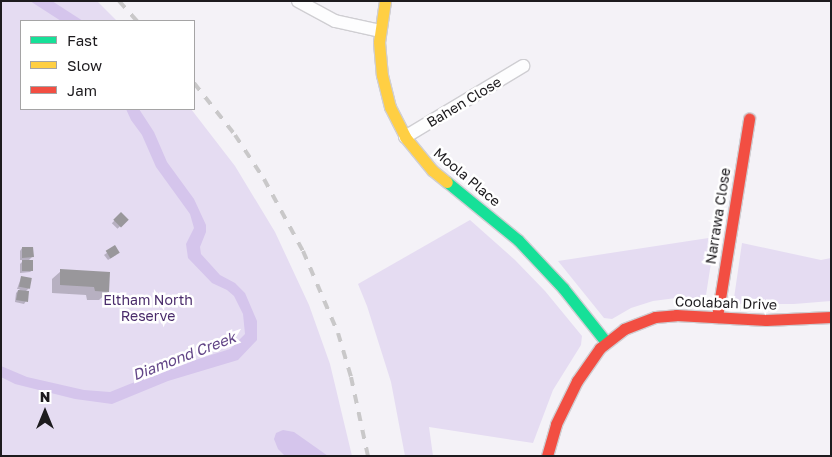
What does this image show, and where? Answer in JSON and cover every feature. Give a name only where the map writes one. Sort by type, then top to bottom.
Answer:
[{"type":"street","points":[[298,1],[335,21],[380,32]]},
{"type":"street","name":"Moola Place","points":[[385,1],[379,53],[384,86],[390,107],[405,137],[432,170],[518,240],[563,288],[606,342]]},
{"type":"street","name":"Bahen Close","points":[[405,137],[523,66]]},
{"type":"street","name":"Narrawa Close","points":[[717,317],[749,119]]},
{"type":"street","name":"Coolabah Drive","points":[[547,456],[556,424],[569,395],[587,365],[606,342],[624,329],[655,317],[686,315],[780,320],[831,317]]},
{"type":"green space","name":"Eltham North Reserve","points":[[1,1],[97,1],[116,20],[20,20],[20,110],[192,110],[235,166],[275,232],[309,305],[330,364],[352,456],[1,456]]},
{"type":"green space","points":[[470,220],[515,260],[545,291],[582,336],[581,345],[553,390],[533,443],[429,427],[433,456],[405,456],[391,382],[367,306],[358,284]]},
{"type":"green space","points":[[715,237],[706,295],[699,300],[676,298],[653,301],[631,308],[612,319],[604,318],[558,261]]},
{"type":"green space","points":[[742,243],[821,260],[831,258],[831,301],[794,304],[739,304],[734,298]]},
{"type":"shaded area","points":[[30,1],[52,1],[81,20],[59,20]]},
{"type":"shaded area","points":[[126,110],[140,110],[154,132],[167,162],[194,199],[206,225],[206,232],[200,247],[201,254],[220,275],[235,283],[245,293],[257,321],[257,340],[238,360],[168,381],[112,404],[75,399],[15,384],[1,377],[1,366],[27,377],[84,390],[110,392],[167,369],[230,349],[245,334],[243,314],[234,296],[227,290],[212,283],[188,258],[186,244],[194,228],[190,214],[156,167],[142,135]]},
{"type":"shaded area","points":[[283,430],[294,432],[328,456],[285,456],[278,449],[274,439],[276,433]]},
{"type":"building","points":[[121,212],[129,220],[121,228],[113,220]]},
{"type":"building","points":[[115,245],[120,253],[110,258],[106,251]]},
{"type":"building","points":[[22,247],[33,247],[34,257],[22,258]]},
{"type":"building","points":[[22,260],[33,260],[33,271],[22,271]]},
{"type":"building","points":[[60,269],[110,272],[109,292],[95,291],[94,287],[60,285]]},
{"type":"building","points":[[21,276],[32,278],[30,289],[19,287]]},
{"type":"building","points":[[18,290],[29,291],[28,302],[16,300]]},
{"type":"railway","points":[[119,1],[136,20]]},
{"type":"railway","points":[[195,84],[235,135],[264,179],[303,251],[338,333],[351,377],[368,456]]},
{"type":"traffic: fast","points":[[447,182],[518,240],[563,288],[606,342]]},
{"type":"traffic: slow","points":[[385,1],[379,42],[382,75],[390,107],[405,137],[432,170],[447,182]]},
{"type":"traffic: jam","points":[[717,317],[749,119]]},
{"type":"traffic: jam","points":[[547,456],[556,424],[577,381],[600,348],[624,329],[655,317],[676,315],[766,320],[831,317]]},
{"type":"water label","name":"Diamond Creek","points":[[184,356]]}]
